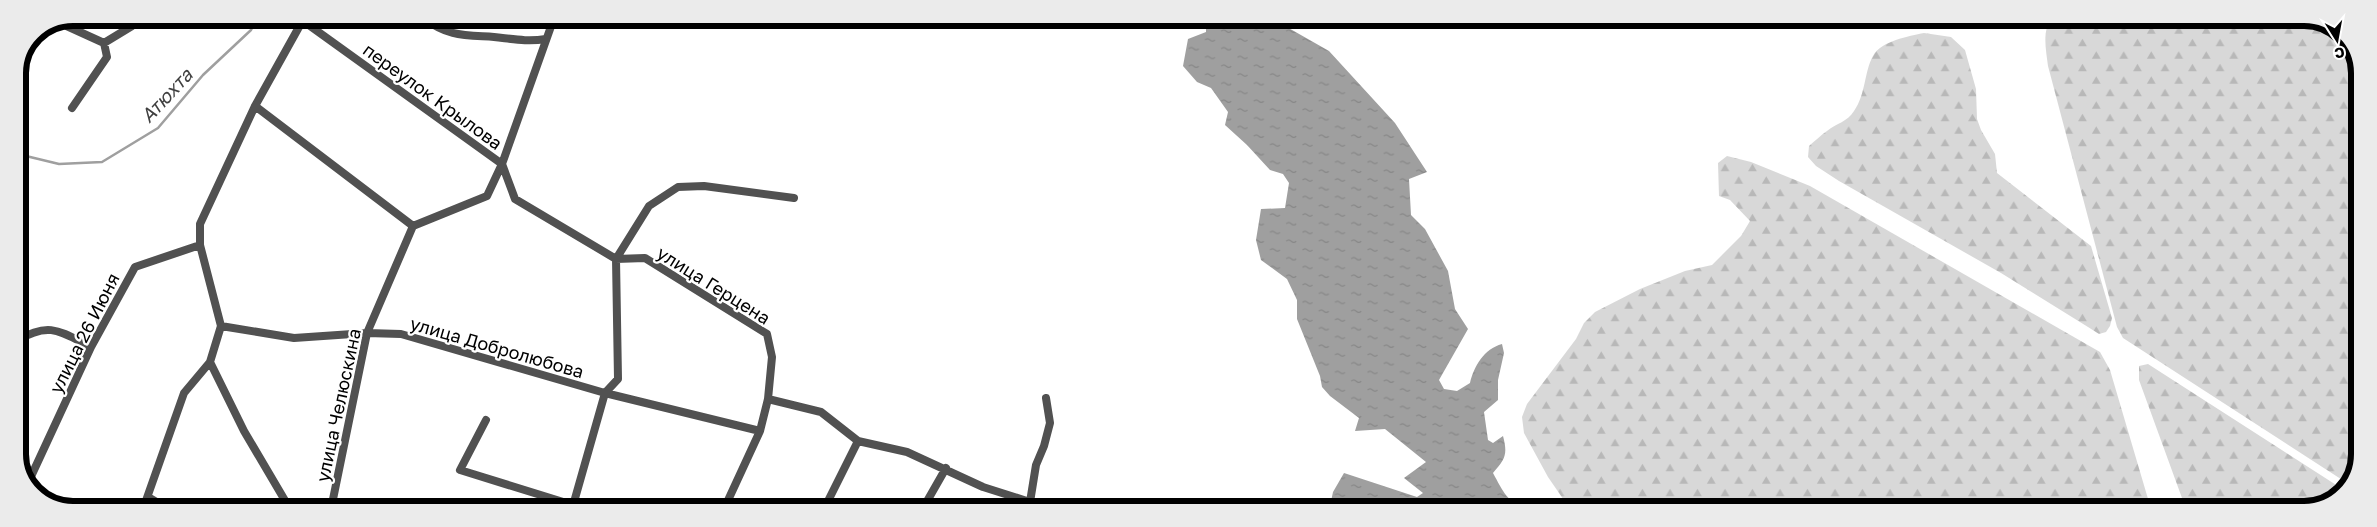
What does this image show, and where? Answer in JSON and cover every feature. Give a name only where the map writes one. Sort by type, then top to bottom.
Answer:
[{"type":"street","points":[[104,43],[132,26]]},
{"type":"street","points":[[146,501],[184,393],[210,362],[221,326],[200,245],[200,224],[255,106],[298,26]]},
{"type":"street","name":"переулок Крылова","points":[[313,26],[502,164]]},
{"type":"street","points":[[435,26],[459,36],[526,42],[546,39]]},
{"type":"street","points":[[255,106],[413,226],[487,196],[502,164],[551,26]]},
{"type":"street","points":[[68,27],[104,43]]},
{"type":"street","points":[[72,108],[106,57],[104,43]]},
{"type":"street","points":[[502,164],[515,200],[616,259]]},
{"type":"street","points":[[575,501],[605,393],[618,379],[616,259],[649,206],[678,187],[704,186],[794,198]]},
{"type":"street","name":"улица Челюскина","points":[[333,501],[367,333],[413,226]]},
{"type":"street","name":"улица 26 Июня","points":[[32,475],[92,347],[135,267],[200,245]]},
{"type":"street","name":"улица Герцена","points":[[616,259],[646,258],[767,334],[772,357],[768,399],[760,431],[728,501]]},
{"type":"street","name":"улица Добролюбова","points":[[221,326],[294,338],[367,333],[401,334],[605,393],[760,431]]},
{"type":"street","points":[[26,336],[45,328],[62,332],[92,347]]},
{"type":"street","points":[[210,362],[244,431],[285,501]]},
{"type":"street","points":[[1030,501],[1036,465],[1044,446],[1050,423],[1046,398]]},
{"type":"street","points":[[768,399],[821,412],[858,441],[907,452],[946,468],[983,487],[1027,501]]},
{"type":"street","points":[[486,420],[460,470],[555,501]]},
{"type":"street","points":[[828,501],[858,441]]},
{"type":"street","points":[[927,501],[946,468]]},
{"type":"street","points":[[148,497],[155,501]]},
{"type":"green space","points":[[2047,26],[2303,26],[2313,27],[2327,33],[2343,47],[2351,71],[2351,453],[2350,463],[2343,480],[2123,338],[2117,327],[2048,66]]},
{"type":"green space","points":[[1924,33],[1951,37],[1965,50],[1976,89],[1977,119],[1995,154],[1997,173],[2091,246],[2112,318],[2106,332],[2099,334],[2001,273],[1839,181],[1816,166],[1808,157],[1809,146],[1831,128],[1848,118],[1854,111],[1861,97],[1870,62],[1877,51],[1882,46],[1896,40]]},
{"type":"green space","points":[[1727,156],[1751,162],[1810,186],[2100,352],[2110,370],[2149,501],[1564,501],[1548,477],[1524,433],[1522,417],[1527,404],[1576,339],[1584,323],[1595,312],[1640,289],[1685,271],[1712,265],[1741,236],[1750,221],[1730,200],[1719,196],[1718,163]]},
{"type":"green space","points":[[2148,364],[2338,486],[2324,496],[2303,501],[2183,501],[2139,380],[2139,366]]},
{"type":"water","points":[[1206,26],[1285,26],[1329,51],[1395,123],[1427,172],[1409,179],[1411,215],[1425,229],[1448,271],[1455,309],[1468,329],[1439,380],[1444,389],[1457,391],[1470,383],[1474,370],[1485,354],[1502,344],[1504,353],[1498,380],[1498,400],[1484,412],[1488,440],[1493,443],[1503,436],[1504,456],[1493,473],[1500,486],[1512,501],[1331,501],[1333,492],[1344,473],[1417,497],[1423,493],[1404,478],[1426,462],[1385,429],[1355,431],[1359,418],[1330,396],[1322,387],[1320,376],[1297,319],[1297,300],[1287,279],[1261,260],[1256,240],[1261,209],[1285,208],[1289,183],[1283,174],[1270,170],[1225,125],[1228,112],[1211,88],[1197,82],[1183,66],[1188,39],[1206,32]]},
{"type":"waterway","name":"Атюхта","points":[[26,156],[59,164],[102,162],[158,128],[203,75],[253,26]]}]
